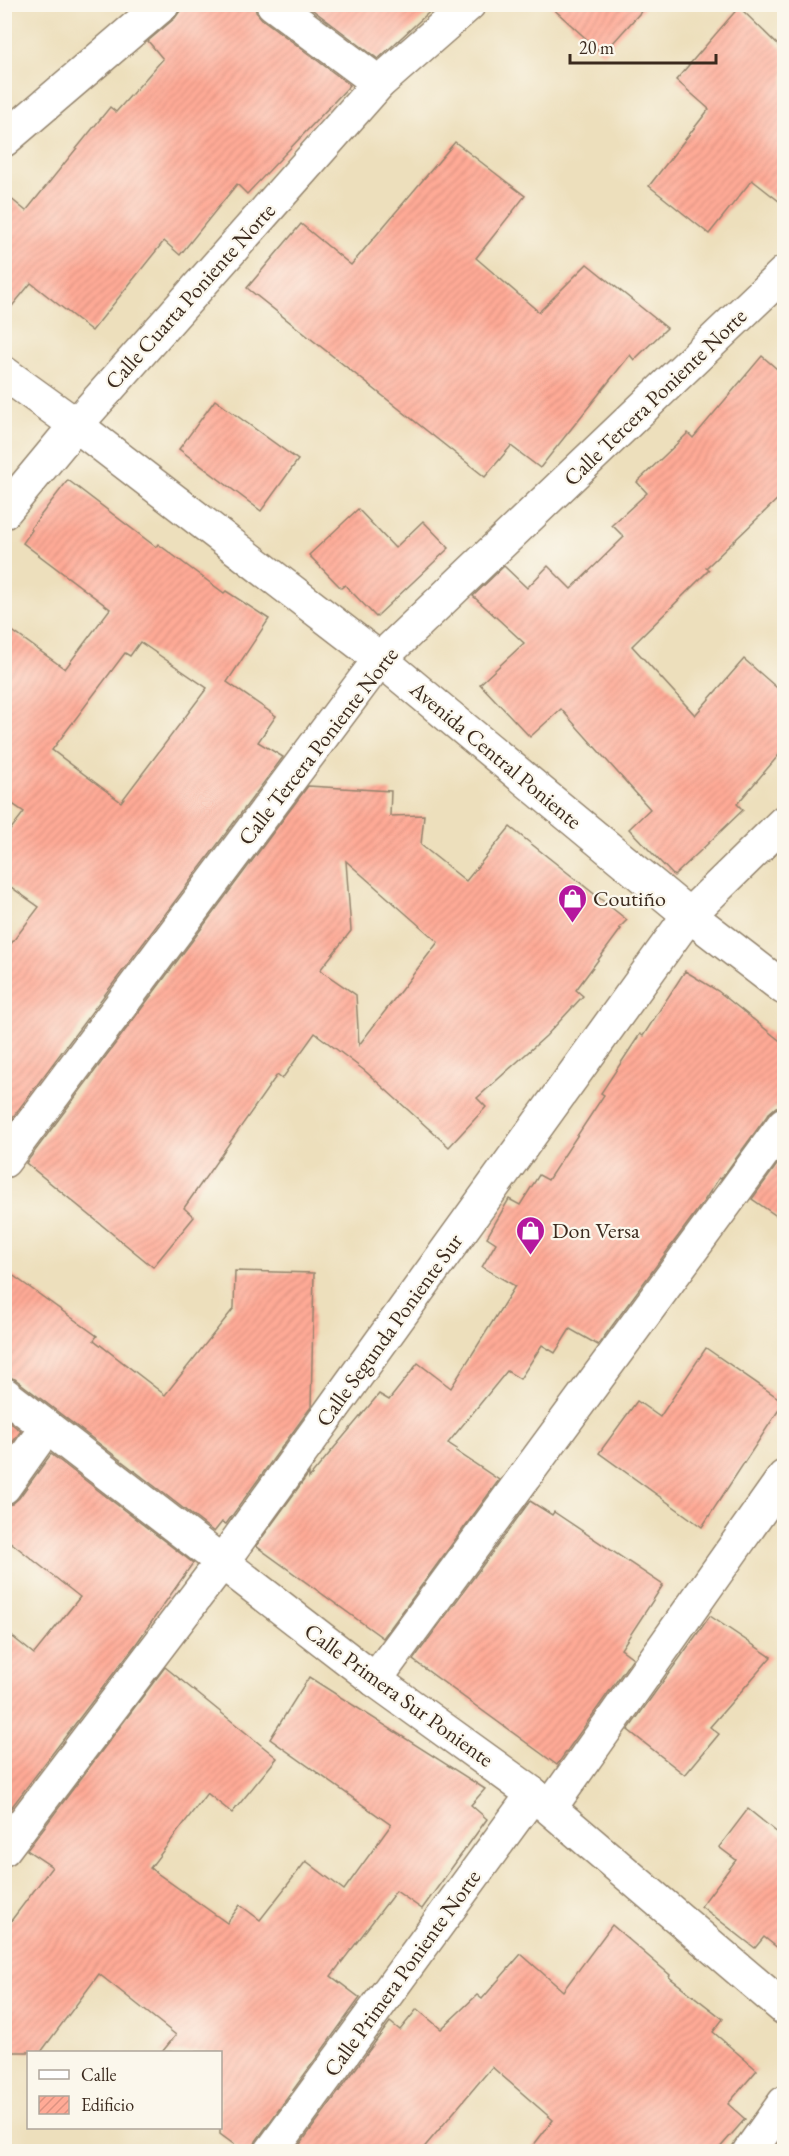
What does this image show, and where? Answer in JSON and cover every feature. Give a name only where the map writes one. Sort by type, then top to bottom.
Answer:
[{"type":"street","points":[[4,140],[163,4]]},
{"type":"street","points":[[273,4],[380,83]]},
{"type":"street","name":"Calle Cuarta Poniente Norte","points":[[4,512],[76,425],[380,83],[469,4]]},
{"type":"street","name":"Calle Tercera Poniente Norte","points":[[4,1161],[380,659],[784,273]]},
{"type":"street","name":"Avenida Central Poniente","points":[[4,373],[76,425],[380,659],[689,915],[784,988]]},
{"type":"street","name":"Calle Segunda Poniente Sur","points":[[4,1849],[222,1562],[689,915],[784,822]]},
{"type":"street","points":[[375,1680],[784,1124]]},
{"type":"street","name":"Calle Primera Sur Poniente","points":[[4,1394],[375,1680],[542,1801],[784,2008]]},
{"type":"street","points":[[4,1487],[46,1428]]},
{"type":"street","name":"Calle Primera Poniente Norte","points":[[271,2151],[542,1801],[784,1477]]},
{"type":"street","points":[[749,2151],[784,2103]]},
{"type":"building","points":[[181,4],[255,4],[256,12],[262,19],[350,85],[247,194],[237,184],[180,255],[164,241],[92,331],[31,283],[4,316],[4,193],[26,211],[110,107],[116,112],[163,59],[148,41],[175,18],[180,11]]},
{"type":"building","points":[[305,4],[438,4],[378,59]]},
{"type":"building","points":[[548,4],[648,4],[603,54]]},
{"type":"building","points":[[739,7],[784,51],[784,205],[752,180],[709,234],[649,186],[709,109],[676,80]]},
{"type":"building","points":[[455,142],[525,196],[476,258],[539,312],[587,264],[667,328],[634,360],[630,355],[540,468],[511,446],[485,477],[247,288],[301,224],[351,265]]},
{"type":"building","points":[[762,356],[784,375],[784,493],[706,568],[709,570],[632,646],[695,715],[744,659],[784,694],[784,749],[737,804],[743,810],[674,876],[629,829],[650,809],[561,709],[530,737],[480,684],[524,643],[473,596],[504,566],[527,588],[548,566],[571,589],[624,537],[612,525],[647,493],[637,482],[688,433],[693,438]]},
{"type":"building","points":[[215,400],[298,460],[261,511],[179,449]]},
{"type":"building","points":[[68,480],[156,547],[158,544],[224,593],[226,591],[269,619],[227,682],[276,716],[258,742],[283,757],[4,1129],[4,953],[39,907],[4,882],[4,838],[24,812],[4,798],[4,625],[65,669],[110,609],[23,543],[32,530],[30,529]],"holes":[[[140,642],[207,688],[121,802],[52,750],[125,653],[130,656]]]},
{"type":"building","points":[[358,509],[395,548],[423,521],[449,548],[376,617],[345,585],[341,588],[309,555]]},
{"type":"building","points":[[308,786],[391,791],[390,816],[424,815],[421,845],[466,881],[510,827],[627,920],[576,990],[583,996],[546,1036],[477,1098],[486,1107],[449,1147],[365,1071],[315,1033],[282,1079],[277,1075],[184,1208],[194,1217],[153,1267],[26,1163]],"holes":[[[346,861],[438,942],[359,1045],[356,995],[320,970],[351,931]]]},
{"type":"building","points":[[685,971],[718,991],[784,1044],[784,1106],[776,1107],[769,1113],[598,1345],[570,1329],[555,1353],[542,1345],[520,1379],[507,1371],[448,1443],[499,1480],[383,1638],[256,1546],[309,1473],[309,1478],[379,1394],[389,1400],[418,1363],[451,1388],[515,1286],[482,1267],[496,1243],[487,1237],[509,1199],[520,1205],[539,1175],[548,1180],[604,1095],[601,1093],[640,1034],[643,1036]]},
{"type":"building","points":[[784,1155],[784,1221],[752,1199]]},
{"type":"building","points":[[4,1269],[97,1336],[94,1340],[165,1395],[234,1308],[235,1271],[314,1273],[311,1407],[226,1524],[222,1522],[214,1532],[15,1379],[4,1376]]},
{"type":"building","points":[[706,1348],[784,1402],[702,1527],[599,1453],[637,1401],[660,1417]]},
{"type":"building","points":[[4,1418],[21,1431],[4,1454]]},
{"type":"building","points":[[51,1454],[193,1563],[136,1644],[4,1817],[4,1630],[34,1654],[80,1597],[4,1537],[4,1505],[12,1504],[19,1498]]},
{"type":"building","points":[[530,1501],[552,1515],[554,1512],[663,1585],[621,1649],[633,1658],[557,1765],[413,1660]]},
{"type":"building","points":[[710,1616],[771,1657],[710,1727],[719,1734],[685,1775],[628,1730]]},
{"type":"building","points":[[165,1667],[277,1758],[232,1813],[207,1793],[150,1868],[227,1923],[240,1905],[260,1920],[306,1861],[344,1890],[391,1825],[270,1739],[309,1677],[485,1789],[471,1805],[487,1819],[422,1909],[396,1891],[331,1976],[360,1998],[256,2141],[253,2151],[243,2151],[220,2134],[220,2129],[222,2129],[222,2051],[163,2051],[176,2035],[99,1974],[42,2051],[4,2052],[4,1930],[52,1867],[27,1850]]},
{"type":"building","points":[[748,1809],[784,1838],[784,1953],[764,1937],[755,1948],[701,1906],[736,1860],[719,1847]]},
{"type":"building","points":[[612,1925],[670,1975],[669,1977],[723,2019],[713,2032],[757,2070],[728,2104],[745,2119],[717,2151],[529,2151],[553,2120],[492,2067],[421,2151],[295,2151],[390,2022],[400,2030],[417,2009],[441,2029],[477,1995],[482,1999],[521,1954],[563,1991]]},
{"type":"place","name":"Coutiño","points":[[572,924]]},
{"type":"place","name":"Don Versa","points":[[531,1256]]}]
